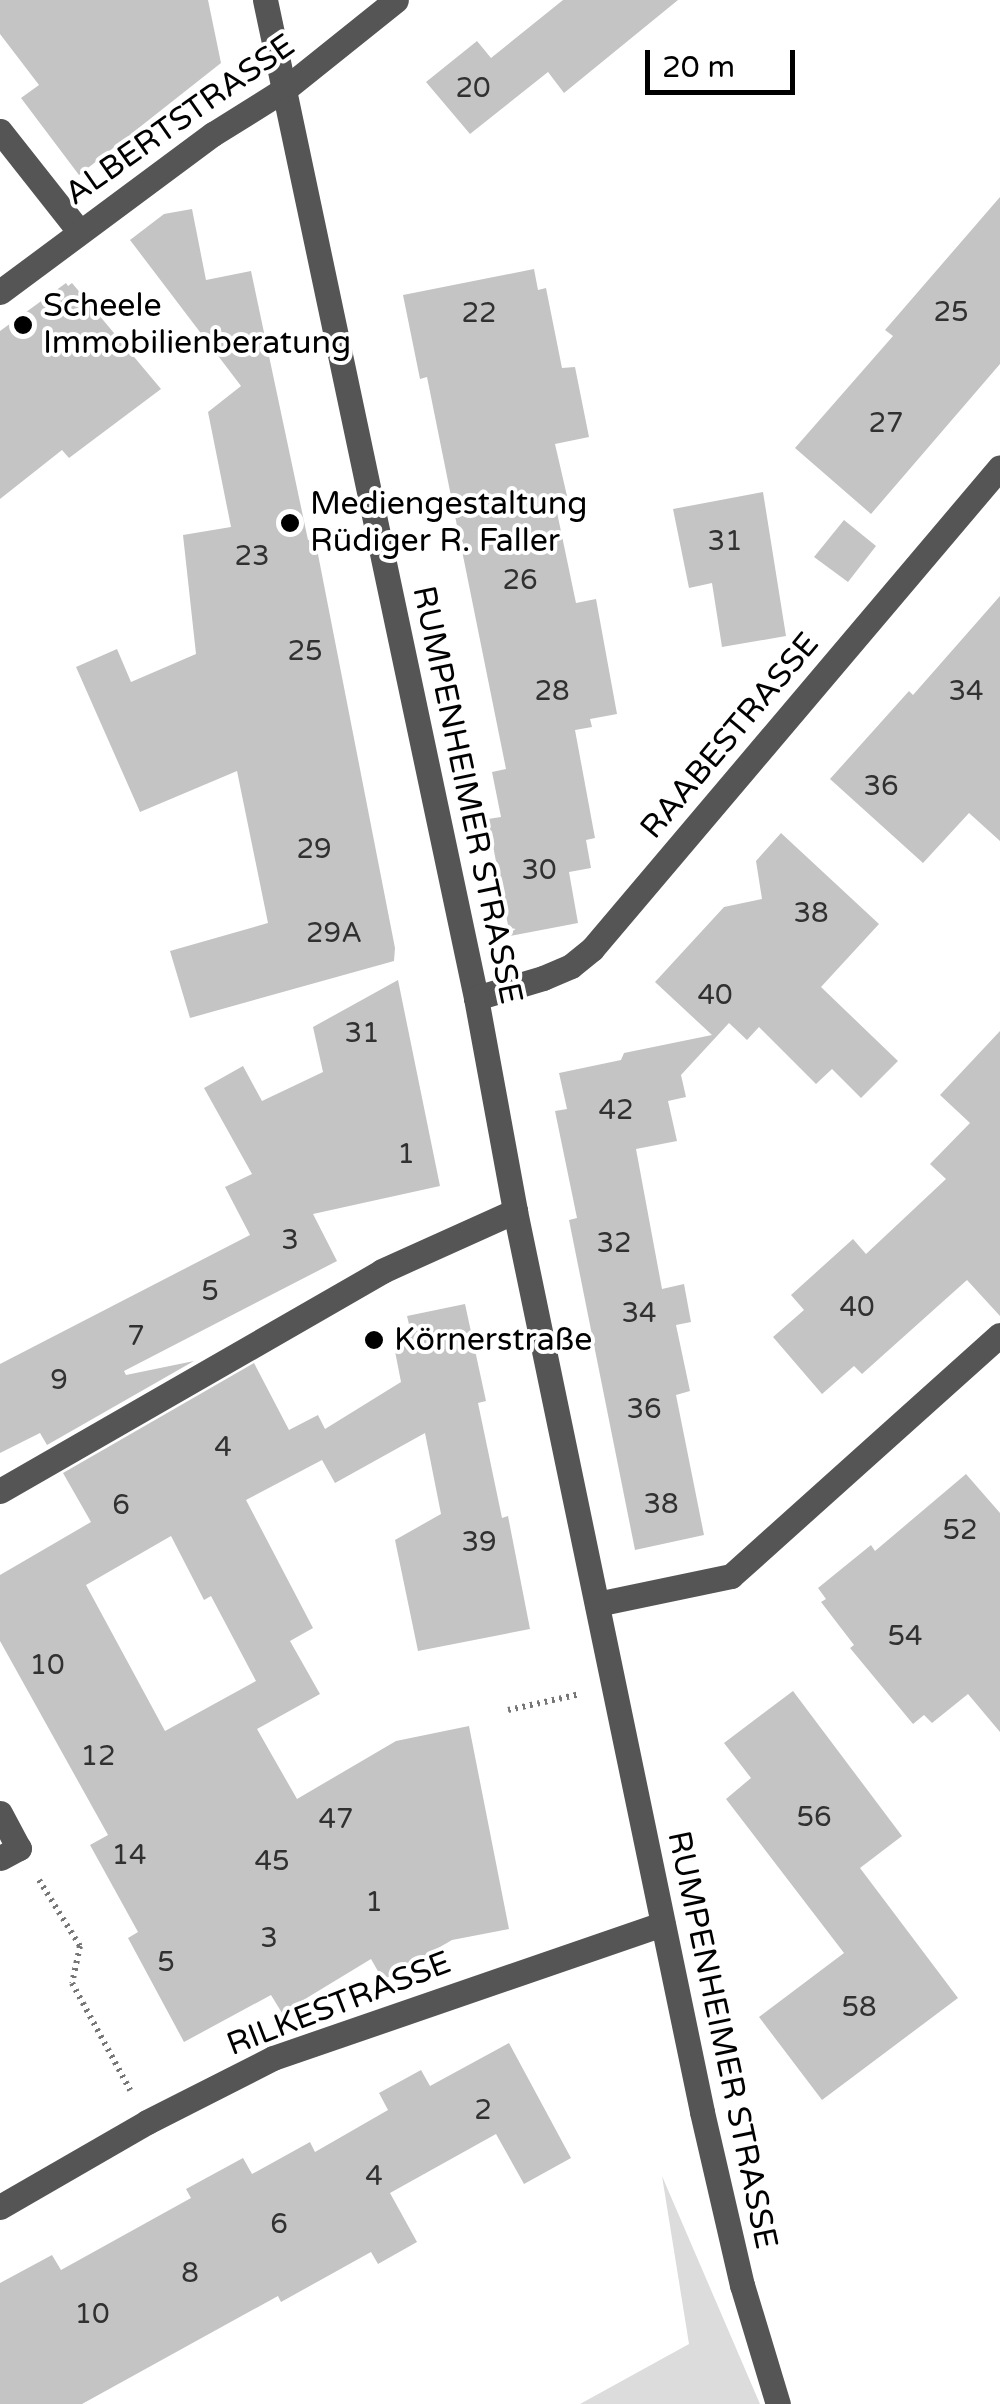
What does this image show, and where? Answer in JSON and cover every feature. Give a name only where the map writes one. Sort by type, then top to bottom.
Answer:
[{"type":"street","name":"RUMPENHEIMER STRASSE","points":[[265,0],[476,998],[515,1211],[664,1924],[742,2285],[778,2404]]},
{"type":"street","name":"ALBERTSTRASSE","points":[[0,292],[213,134],[286,90],[396,0]]},
{"type":"street","points":[[0,131],[79,231]]},
{"type":"street","name":"RAABESTRASSE","points":[[476,998],[543,978],[571,966],[592,949],[1000,467]]},
{"type":"street","points":[[0,1492],[382,1271],[515,1211]]},
{"type":"street","points":[[598,1604],[731,1576],[1000,1336]]},
{"type":"street","points":[[0,1813],[9,1853]]},
{"type":"street","name":"RILKESTRASSE","points":[[0,2208],[147,2122],[273,2058],[664,1924]]},
{"type":"path","points":[[508,1710],[614,1686]]},
{"type":"path","points":[[9,1853],[80,1946],[72,1983],[147,2122]]},
{"type":"shaded area","points":[[662,2176],[760,2404],[580,2404],[689,2344]]},
{"type":"building","points":[[0,0],[208,0],[221,63],[79,175],[21,98],[39,85],[0,34]]},
{"type":"building","points":[[563,0],[678,0],[564,93],[548,72],[470,134],[426,82],[477,41],[491,58]]},
{"type":"building","points":[[1000,197],[1000,364],[871,514],[795,448],[893,336],[885,330]]},
{"type":"building","points":[[192,209],[206,280],[251,271],[308,540],[315,539],[395,948],[394,961],[190,1018],[170,951],[268,923],[237,771],[140,812],[76,667],[117,649],[131,682],[196,654],[183,535],[231,527],[208,412],[241,386],[130,240],[164,214]]},
{"type":"building","points":[[534,269],[538,290],[546,288],[562,368],[575,367],[589,437],[555,444],[567,496],[554,498],[576,603],[596,599],[617,714],[590,719],[592,727],[575,730],[595,838],[586,840],[591,868],[569,872],[578,923],[510,936],[488,819],[501,817],[492,772],[506,769],[427,377],[420,379],[403,295]]},
{"type":"building","points":[[66,283],[72,283],[161,389],[69,458],[62,450],[0,499],[0,331]]},
{"type":"building","points":[[763,492],[786,636],[722,647],[712,583],[689,588],[673,509]]},
{"type":"building","points":[[844,520],[876,546],[848,582],[814,557]]},
{"type":"building","points":[[1000,596],[1000,841],[969,813],[923,863],[830,779],[909,691],[913,695]]},
{"type":"building","points":[[781,833],[879,924],[821,987],[898,1061],[861,1098],[832,1069],[816,1084],[759,1027],[747,1040],[729,1023],[681,1075],[686,1097],[668,1101],[677,1141],[636,1149],[662,1289],[684,1284],[691,1322],[676,1325],[690,1391],[676,1395],[704,1535],[635,1550],[569,1220],[577,1218],[555,1111],[567,1109],[559,1073],[621,1060],[624,1053],[712,1035],[655,982],[724,907],[762,899],[756,861]]},
{"type":"building","points":[[398,980],[440,1186],[313,1214],[337,1261],[124,1371],[126,1375],[194,1361],[47,1445],[40,1433],[0,1453],[0,1364],[250,1235],[225,1187],[252,1174],[204,1088],[243,1066],[262,1101],[323,1072],[313,1027]]},
{"type":"building","points":[[1000,1031],[1000,1316],[967,1280],[862,1374],[854,1366],[822,1394],[773,1337],[804,1310],[791,1295],[853,1239],[866,1254],[946,1179],[930,1164],[970,1123],[940,1095]]},
{"type":"building","points":[[465,1304],[486,1401],[478,1403],[502,1518],[508,1516],[530,1629],[418,1651],[395,1540],[441,1514],[425,1433],[335,1483],[322,1460],[246,1500],[313,1628],[290,1641],[320,1694],[257,1729],[297,1799],[396,1741],[469,1726],[509,1929],[452,1940],[383,1980],[371,1959],[282,2013],[271,1995],[184,2042],[128,1938],[138,1932],[90,1845],[108,1835],[0,1641],[0,1575],[91,1522],[63,1473],[254,1363],[289,1430],[318,1415],[325,1429],[401,1382],[393,1341],[412,1337],[407,1316]],"holes":[[[171,1536],[204,1600],[211,1596],[256,1681],[165,1731],[86,1585]]]},
{"type":"building","points":[[966,1474],[1000,1513],[1000,1732],[968,1694],[932,1723],[924,1715],[913,1724],[850,1648],[854,1645],[821,1602],[826,1599],[818,1588],[871,1545],[875,1551]]},
{"type":"building","points":[[793,1691],[902,1836],[860,1868],[958,1998],[822,2100],[759,2017],[844,1953],[726,1799],[751,1778],[724,1743]]},
{"type":"building","points":[[509,2043],[571,2158],[524,2184],[496,2134],[390,2193],[417,2242],[378,2264],[371,2252],[281,2302],[278,2296],[82,2404],[0,2404],[0,2283],[52,2255],[61,2270],[191,2198],[186,2189],[243,2158],[252,2174],[310,2142],[315,2152],[388,2110],[379,2093],[421,2070],[430,2086]]},
{"type":"place","name":"Scheele Immobilienberatung","points":[[23,325]]},
{"type":"place","name":"Mediengestaltung Rüdiger R. Faller","points":[[290,523]]},
{"type":"place","name":"Körnerstraße","points":[[374,1340]]}]
